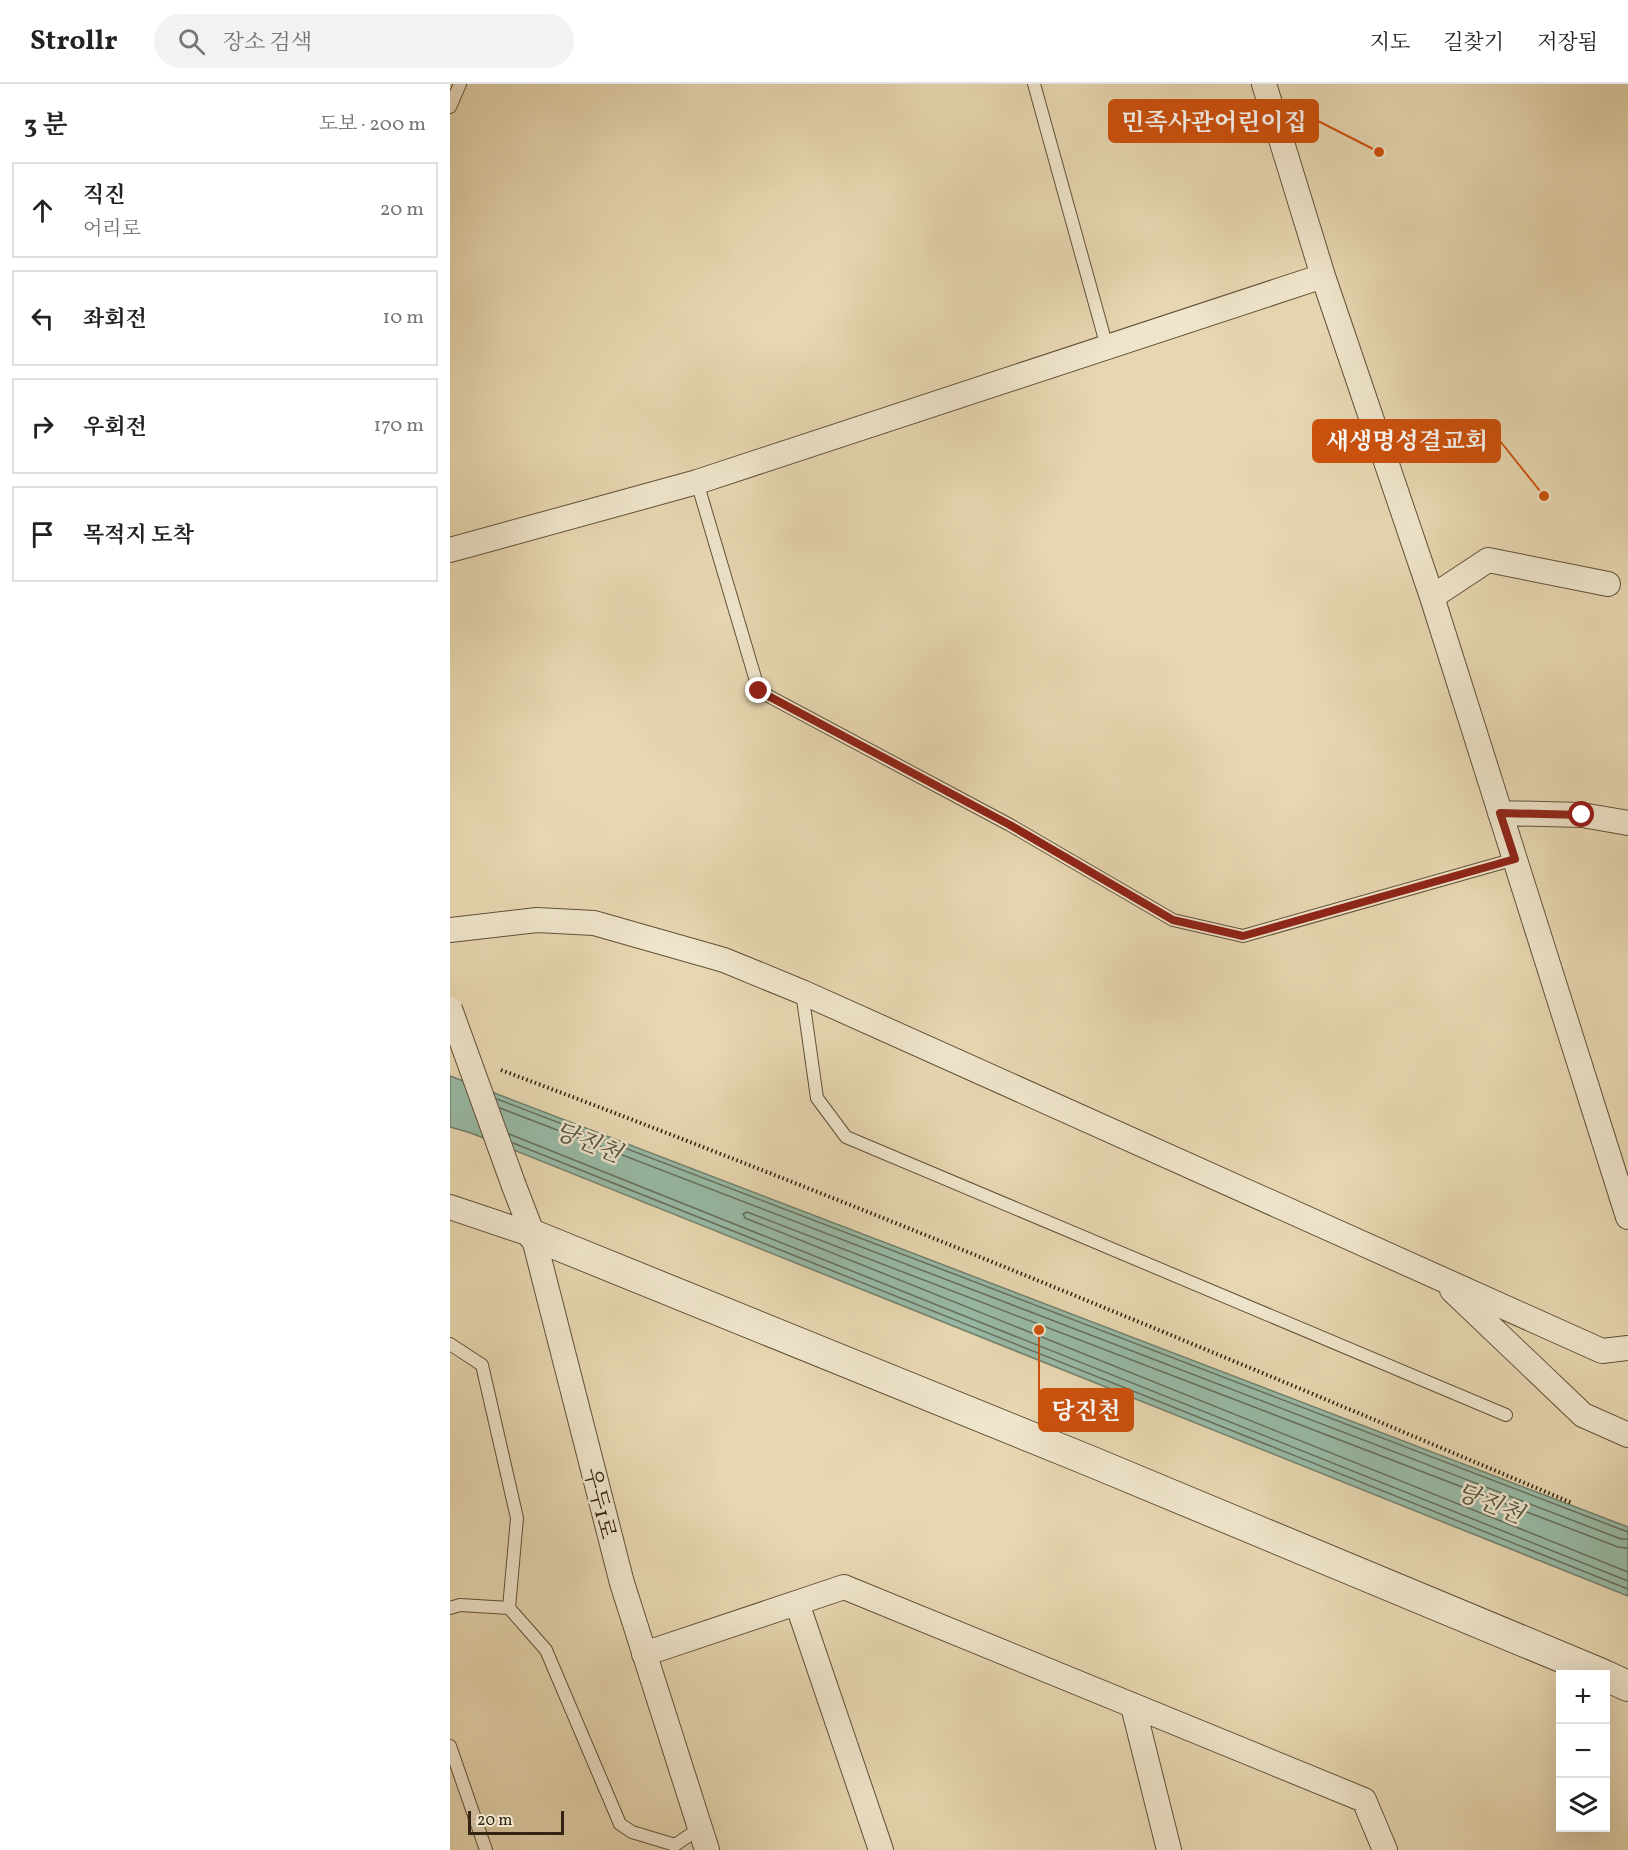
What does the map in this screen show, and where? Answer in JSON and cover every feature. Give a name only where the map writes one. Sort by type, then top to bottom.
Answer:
[{"type":"street","points":[[1264,84],[1323,276],[1432,597],[1628,1217]]},
{"type":"street","points":[[450,550],[697,482],[1323,276]]},
{"type":"street","points":[[1432,597],[1488,560],[1608,584]]},
{"type":"street","points":[[1500,813],[1582,815],[1628,823]]},
{"type":"street","points":[[450,930],[537,921],[594,923],[724,960],[802,992],[1602,1351],[1628,1348]]},
{"type":"street","name":"우두1로","points":[[450,1009],[533,1235],[614,1556],[704,1839]]},
{"type":"street","points":[[450,1207],[533,1235],[1101,1465],[1592,1670]]},
{"type":"street","points":[[1440,1278],[1582,1415],[1628,1435]]},
{"type":"street","points":[[644,1654],[844,1587],[1364,1800],[1385,1850]]},
{"type":"street","points":[[797,1603],[881,1850]]},
{"type":"street","points":[[1610,1678],[1628,1686]]},
{"type":"street","points":[[1133,1706],[1170,1850]]},
{"type":"lane","points":[[450,107],[460,84]]},
{"type":"lane","points":[[1034,84],[1107,347]]},
{"type":"lane","points":[[697,482],[759,691],[1010,825],[1173,920],[1243,936],[1515,859]]},
{"type":"lane","points":[[802,992],[817,1098],[846,1137],[1506,1415]]},
{"type":"lane","points":[[450,1344],[482,1365],[515,1507],[517,1518],[509,1608]]},
{"type":"lane","points":[[450,1608],[460,1605],[509,1608],[546,1650],[620,1824],[632,1832],[675,1845],[704,1839]]},
{"type":"lane","points":[[450,1746],[486,1850]]},
{"type":"path","points":[[493,1067],[930,1237],[1192,1343],[1572,1503]]},
{"type":"water","name":"당진천","points":[[450,1076],[1628,1527],[1628,1596],[471,1133],[450,1127]]},
{"type":"place","name":"민족사관어린이집","points":[[1379,152]]},
{"type":"place","name":"새생명성결교회","points":[[1544,496]]},
{"type":"place","name":"당진천","points":[[1039,1330]]},
{"type":"route","points":[[759,691],[1010,825],[1173,920],[1243,936],[1515,859],[1500,813],[1582,815]]}]
